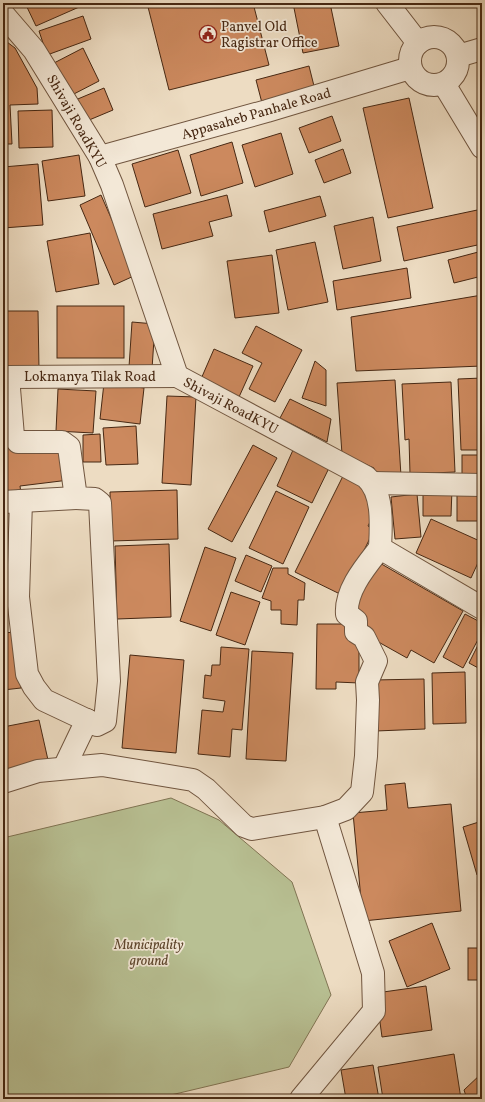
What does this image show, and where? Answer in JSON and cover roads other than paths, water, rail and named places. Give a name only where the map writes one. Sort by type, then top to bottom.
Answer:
[{"type":"street","points":[[387,3],[418,43]]},
{"type":"street","name":"Shivaji RoadKYU","points":[[3,14],[34,50],[100,157],[112,185],[177,376],[366,477],[372,483]]},
{"type":"street","points":[[432,37],[440,37],[453,46],[458,56],[457,70],[453,77],[444,84],[431,86],[423,84],[416,79],[410,68],[410,57],[418,43],[432,37]]},
{"type":"street","points":[[458,56],[482,49]]},
{"type":"street","name":"Appasaheb Panhale Road","points":[[100,157],[267,111],[410,68]]},
{"type":"street","points":[[444,84],[482,147]]},
{"type":"street","name":"Lokmanya Tilak Road","points":[[6,378],[177,376]]},
{"type":"street","points":[[6,378],[13,436],[18,442],[62,442],[69,447],[76,498]]},
{"type":"street","points":[[3,782],[38,771],[102,765],[193,780],[206,789],[244,826],[252,830],[325,817],[346,809],[362,792],[367,732],[368,700],[366,682],[376,661],[364,637],[356,632],[356,621],[347,614],[346,605],[362,571],[380,548],[381,514],[372,483],[482,485]]},
{"type":"street","points":[[76,498],[95,499],[100,503],[109,681],[105,721],[97,725],[44,700],[34,687],[27,674],[18,597],[12,501],[76,498]]},
{"type":"street","points":[[380,548],[482,608]]},
{"type":"street","points":[[64,768],[87,720]]},
{"type":"street","points":[[301,1099],[374,1012],[373,973],[325,817]]},
{"type":"place","name":"Panvel Old Ragistrar Office","points":[[208,34]]},
{"type":"park label","name":"Municipality ground","points":[[149,952]]}]
